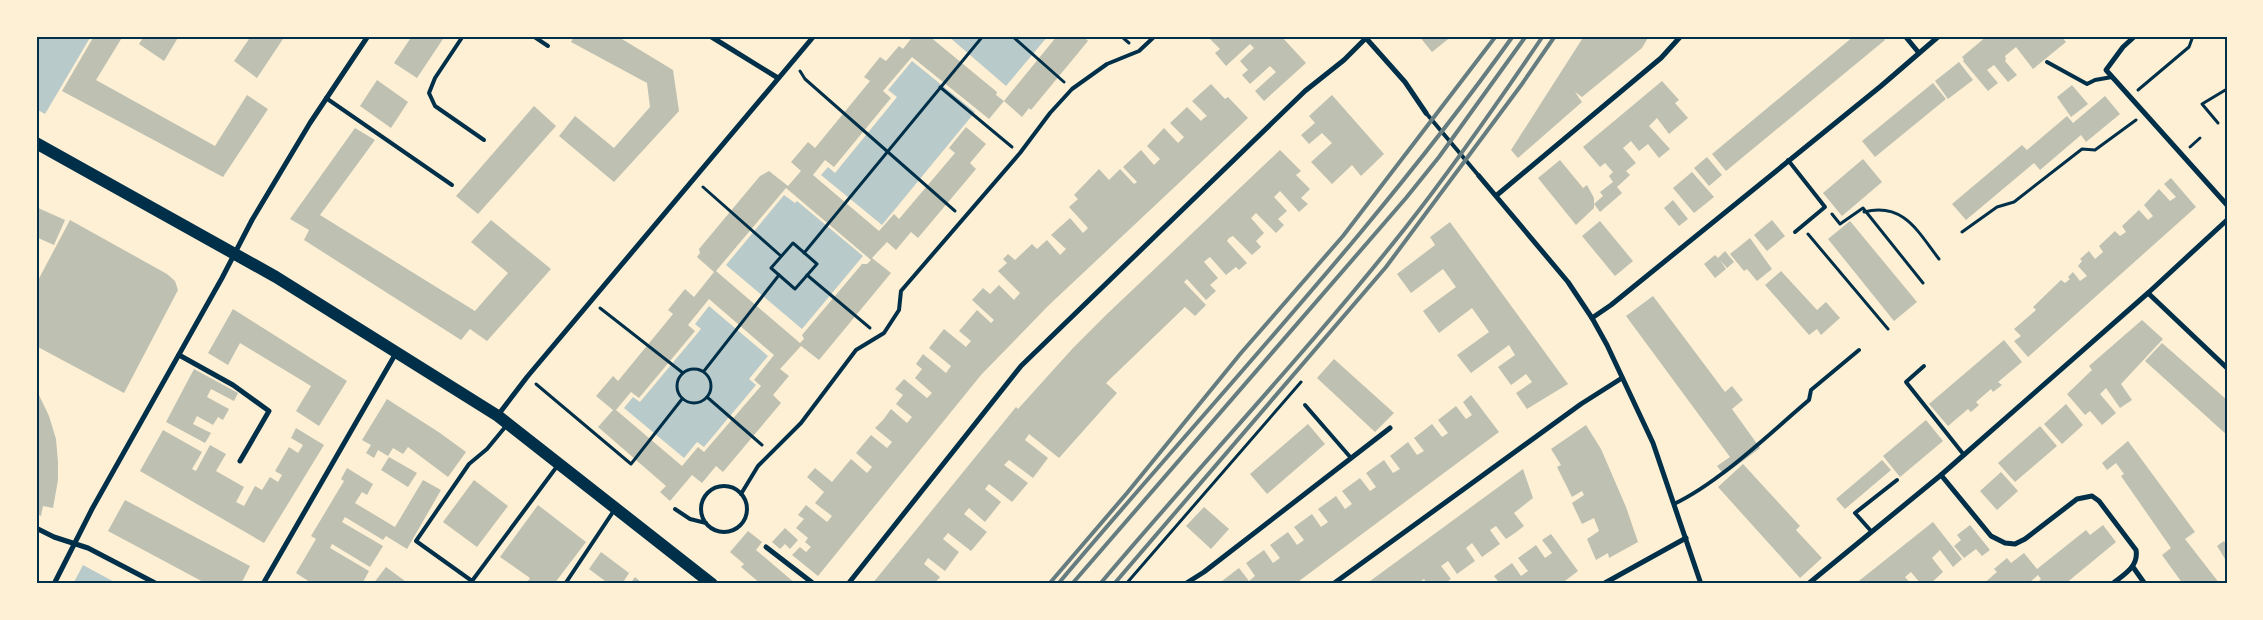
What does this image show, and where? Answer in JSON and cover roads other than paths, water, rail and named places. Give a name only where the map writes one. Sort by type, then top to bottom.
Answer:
[{"type":"main road","points":[[36,143],[276,277],[503,420],[712,584]]},
{"type":"street","points":[[54,584],[74,544],[271,187],[326,98],[368,36]]},
{"type":"street","points":[[710,36],[778,78]]},
{"type":"street","points":[[503,420],[527,377],[695,180],[814,36]]},
{"type":"street","points":[[1497,195],[1662,58],[1681,36]]},
{"type":"street","points":[[1905,36],[1919,53]]},
{"type":"street","points":[[1592,318],[1611,305],[1881,86],[1939,36]]},
{"type":"street","points":[[2135,36],[2123,47],[2106,70],[2227,205]]},
{"type":"street","points":[[848,584],[1003,387],[1031,355],[1305,91],[1344,60],[1365,37],[1405,82],[1426,113]]},
{"type":"street","points":[[1480,176],[1568,282],[1592,318],[1653,443],[1702,584]]},
{"type":"street","points":[[1808,584],[1941,475],[2148,294],[2227,220]]},
{"type":"street","points":[[2148,294],[2227,368]]},
{"type":"street","points":[[263,584],[397,352]]},
{"type":"street","points":[[179,355],[233,385],[269,411],[240,462]]},
{"type":"street","points":[[1333,584],[1581,404],[1622,378]]},
{"type":"street","points":[[1185,584],[1204,572],[1390,428]]},
{"type":"street","points":[[1941,475],[1991,536],[2004,543],[2016,544],[2077,499],[2092,496],[2099,501],[2136,550],[2137,556],[2132,567],[2112,584]]},
{"type":"street","points":[[36,528],[54,537],[88,548],[157,584]]},
{"type":"street","points":[[1603,584],[1686,538]]},
{"type":"street","points":[[766,548],[814,584]]},
{"type":"street","points":[[2132,567],[2145,584]]},
{"type":"lane","points":[[463,36],[435,78],[429,93],[435,106],[484,140]]},
{"type":"lane","points":[[533,36],[548,46]]},
{"type":"lane","points":[[741,494],[770,452],[800,424],[856,350],[884,333],[896,314],[902,291],[1020,154],[1050,113],[1072,89],[1107,64],[1139,51],[1155,36]]},
{"type":"lane","points":[[2047,62],[2087,84],[2095,80],[2112,77]]},
{"type":"lane","points":[[326,98],[452,185]]},
{"type":"lane","points":[[1426,113],[1480,176]]},
{"type":"lane","points":[[1788,160],[1825,207],[1795,232]]},
{"type":"lane","points":[[1674,504],[1694,494],[1759,443],[1809,400],[1811,390],[1859,350]]},
{"type":"lane","points":[[1924,366],[1906,382],[1964,455]]},
{"type":"lane","points":[[1305,405],[1351,458]]},
{"type":"lane","points":[[503,420],[488,450],[469,464],[416,541],[472,581],[560,463]]},
{"type":"lane","points":[[1871,531],[1856,513],[1897,480]]},
{"type":"lane","points":[[675,509],[690,520],[706,523],[718,532],[725,533],[739,527],[744,522],[747,507],[741,494],[728,487],[713,489],[703,501],[701,508],[706,523]]},
{"type":"lane","points":[[565,584],[616,507]]},
{"type":"railway","points":[[1049,584],[1127,493],[1241,353],[1343,236],[1496,36]]},
{"type":"railway","points":[[1058,584],[1349,247],[1460,108],[1513,36]]},
{"type":"railway","points":[[1072,584],[1406,198],[1439,157],[1526,36]]},
{"type":"railway","points":[[1100,584],[1369,273],[1441,181],[1543,36]]},
{"type":"railway","points":[[1114,584],[1386,267],[1522,84],[1555,36]]}]
